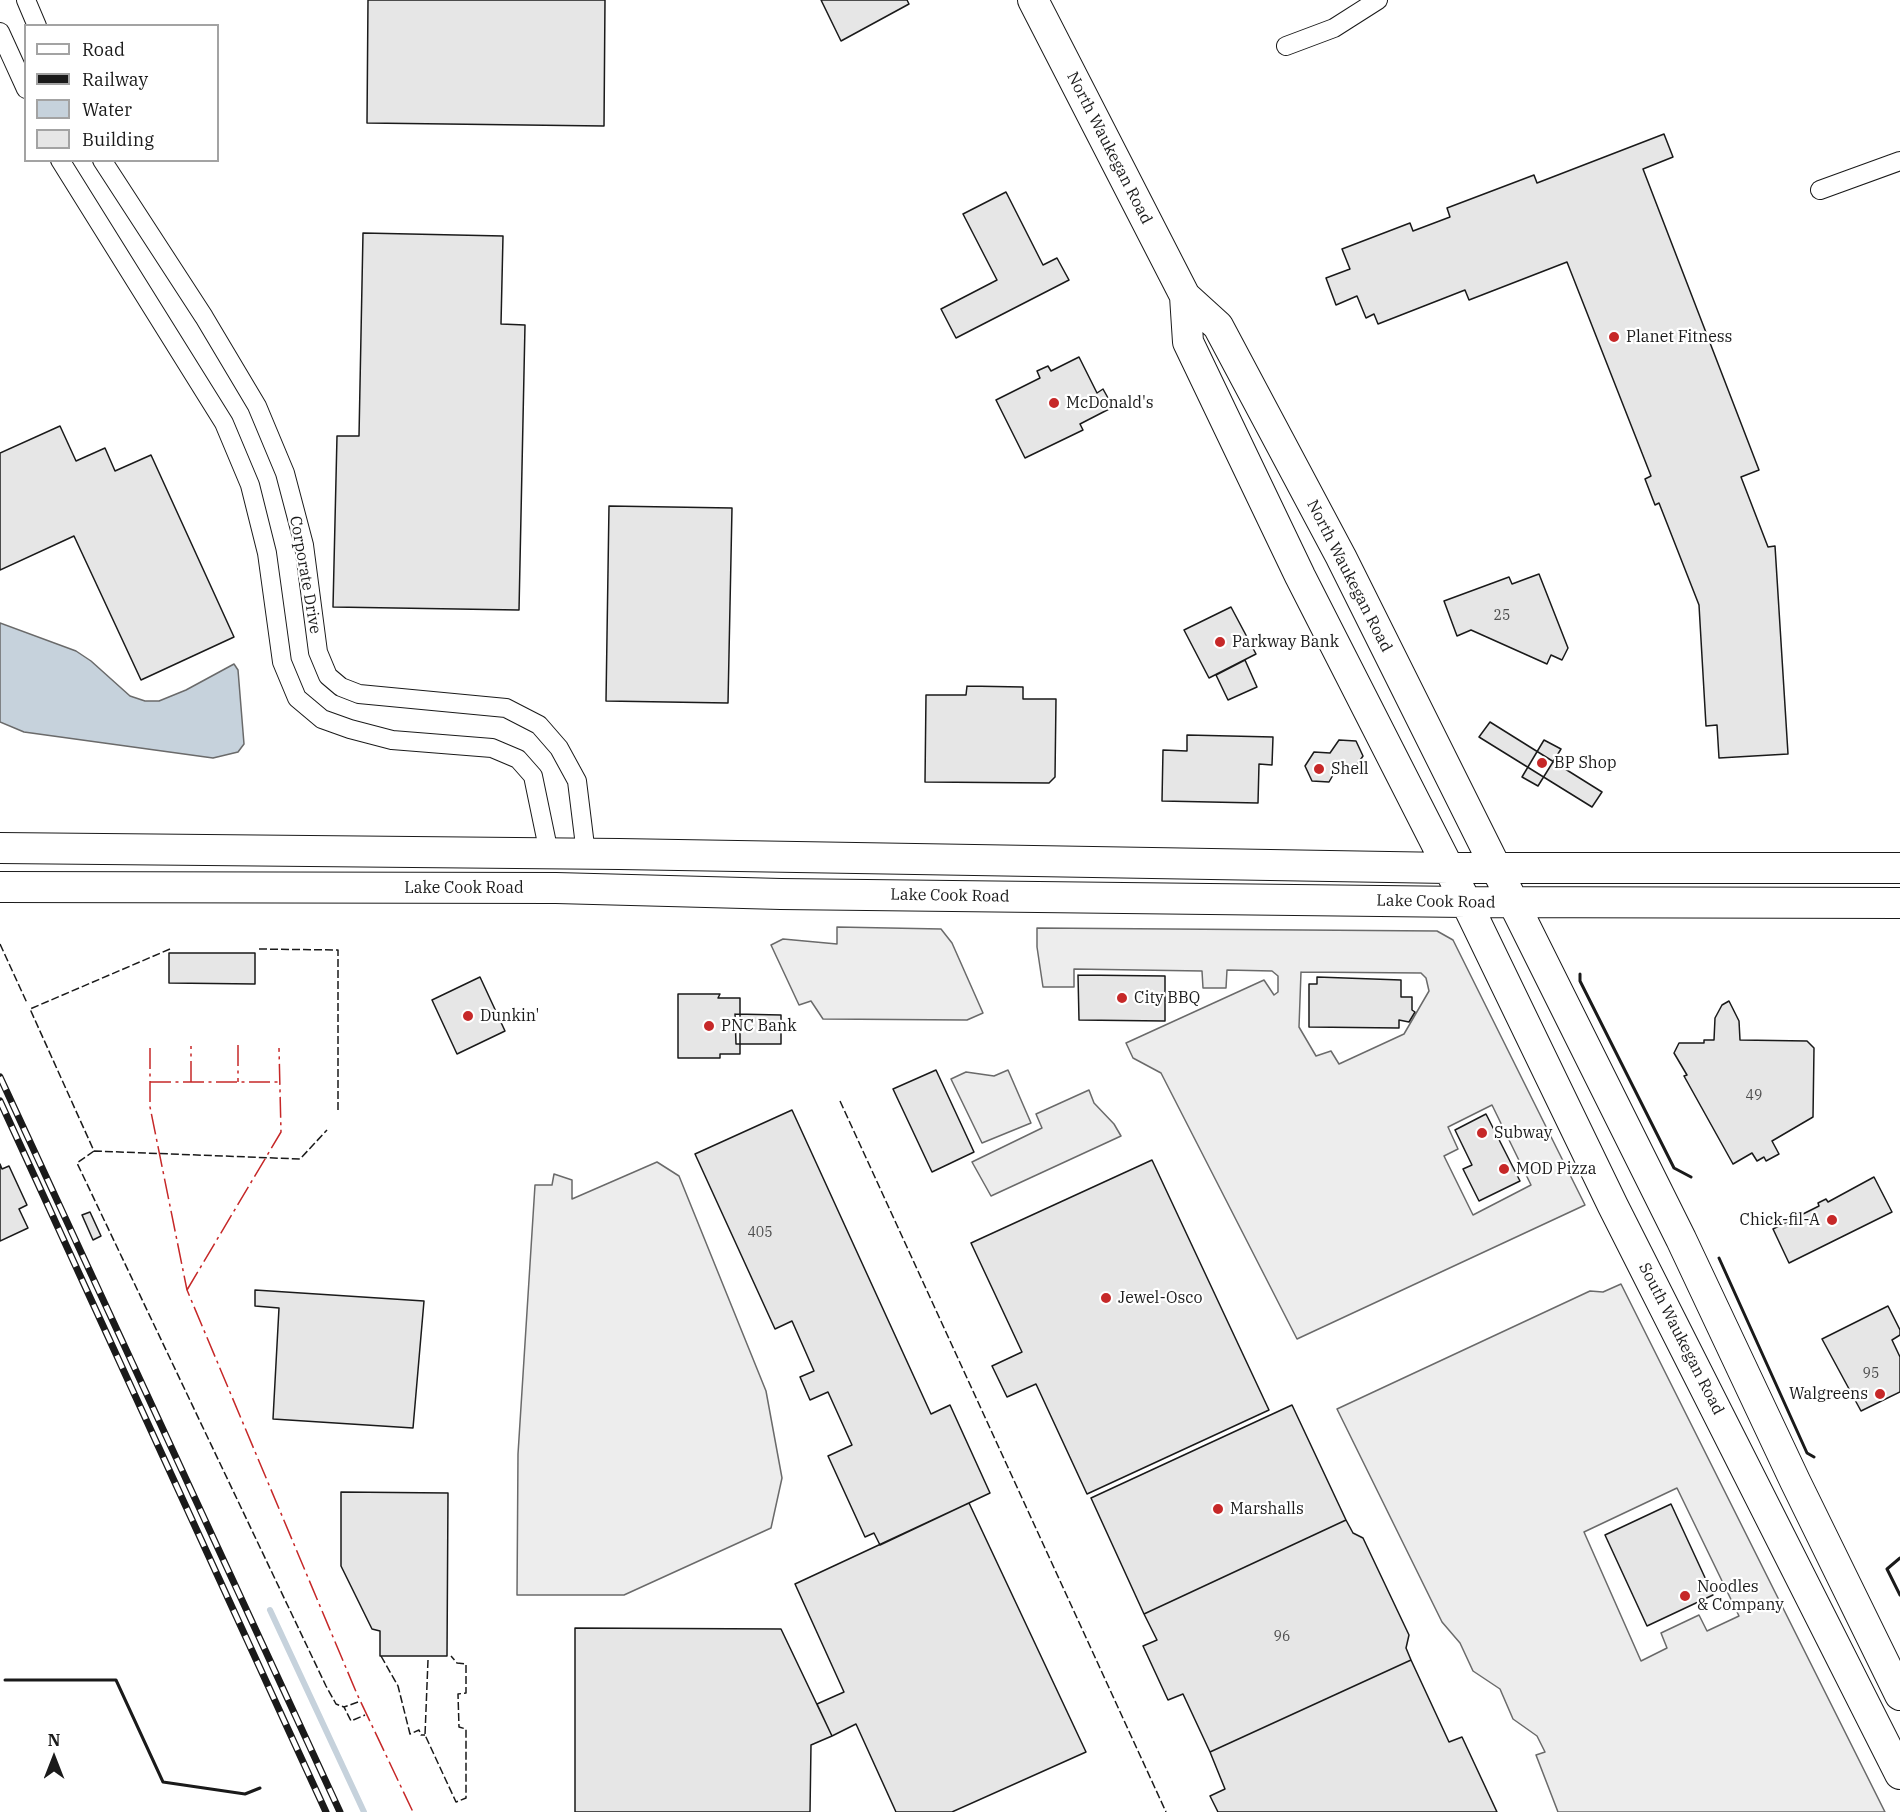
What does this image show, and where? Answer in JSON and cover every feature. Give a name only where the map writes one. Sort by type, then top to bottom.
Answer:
[{"type":"main road","name":"North Waukegan Road","points":[[1033,0],[1185,296],[1218,326],[1341,557],[1514,903]]},
{"type":"main road","name":"North Waukegan Road","points":[[1185,296],[1188,342],[1300,576],[1448,868]]},
{"type":"main road","name":"Lake Cook Road","points":[[0,848],[549,853],[1448,868],[1900,868]]},
{"type":"main road","name":"South Waukegan Road","points":[[1448,868],[1618,1215],[1900,1774]]},
{"type":"main road","name":"Lake Cook Road","points":[[0,887],[556,888],[781,894],[1514,903],[1900,903]]},
{"type":"main road","points":[[1514,903],[1682,1239],[1795,1481],[1900,1695]]},
{"type":"street","points":[[26,0],[36,24]]},
{"type":"street","points":[[1286,46],[1334,28],[1378,0]]},
{"type":"street","points":[[0,32],[24,85]]},
{"type":"street","points":[[1820,190],[1900,161]]},
{"type":"street","name":"Corporate Drive","points":[[61,162],[224,423],[250,485],[267,552],[282,662],[297,698],[322,719],[350,729],[392,740],[492,748],[518,759],[533,776],[549,853]]},
{"type":"street","name":"Corporate Drive","points":[[103,162],[204,317],[257,406],[285,473],[304,545],[318,652],[328,676],[341,687],[359,694],[506,708],[539,725],[559,748],[577,781],[586,854]]},
{"type":"shaded area","points":[[837,927],[941,929],[952,943],[983,1013],[967,1020],[823,1019],[811,1001],[799,1005],[771,945],[783,939],[837,944]]},
{"type":"shaded area","points":[[1037,928],[1437,931],[1453,940],[1585,1205],[1297,1339],[1161,1073],[1133,1058],[1126,1043],[1264,980],[1274,995],[1278,992],[1278,976],[1272,971],[1227,970],[1226,988],[1203,988],[1202,971],[1074,969],[1074,987],[1043,987],[1037,947]],"holes":[[[1301,972],[1421,973],[1426,978],[1429,991],[1404,1034],[1339,1064],[1331,1051],[1316,1056],[1299,1027]],[[1492,1105],[1531,1185],[1473,1215],[1444,1156],[1458,1149],[1448,1127]]]},
{"type":"shaded area","points":[[1008,1070],[1031,1123],[982,1143],[951,1079],[966,1072],[994,1076]]},
{"type":"shaded area","points":[[1089,1090],[1094,1103],[1114,1124],[1121,1136],[991,1196],[972,1162],[1042,1128],[1036,1114]]},
{"type":"shaded area","points":[[657,1162],[679,1176],[766,1391],[782,1478],[771,1528],[624,1595],[517,1595],[518,1454],[535,1185],[552,1185],[554,1174],[572,1180],[572,1199]]},
{"type":"shaded area","points":[[1621,1284],[1885,1812],[1558,1812],[1536,1755],[1545,1752],[1537,1736],[1513,1719],[1500,1689],[1473,1671],[1460,1643],[1442,1622],[1337,1409],[1590,1291],[1603,1292]],"holes":[[[1677,1488],[1739,1616],[1707,1631],[1699,1615],[1661,1633],[1667,1648],[1641,1661],[1584,1532]]]},
{"type":"water","points":[[0,623],[76,651],[91,661],[130,696],[145,701],[159,701],[186,690],[234,664],[238,670],[244,744],[238,752],[213,758],[24,732],[0,722]]},
{"type":"building","points":[[368,0],[605,0],[604,126],[367,123]]},
{"type":"building","points":[[821,0],[907,0],[909,4],[841,41]]},
{"type":"building","points":[[1664,134],[1673,157],[1643,169],[1759,470],[1741,477],[1768,547],[1775,546],[1788,754],[1719,758],[1717,725],[1706,726],[1699,605],[1659,503],[1655,505],[1645,479],[1651,476],[1567,262],[1469,300],[1465,290],[1378,324],[1374,314],[1366,318],[1357,296],[1336,305],[1326,278],[1350,269],[1342,249],[1410,223],[1413,231],[1450,217],[1447,208],[1534,175],[1537,183]]},
{"type":"building","points":[[1006,192],[1043,265],[1057,258],[1069,280],[956,338],[941,309],[997,280],[963,214]]},
{"type":"building","points":[[363,233],[503,236],[501,324],[525,325],[519,610],[333,607],[337,436],[359,436]]},
{"type":"building","name":"McDonald's","points":[[1079,357],[1097,393],[1103,389],[1113,407],[1080,424],[1083,430],[1025,458],[996,400],[1040,378],[1037,371],[1048,366],[1051,371]]},
{"type":"building","points":[[60,426],[76,461],[105,448],[115,471],[151,455],[234,637],[141,680],[74,536],[0,570],[0,453]]},
{"type":"building","points":[[609,506],[732,508],[728,703],[606,701]]},
{"type":"building","points":[[1539,574],[1568,648],[1562,660],[1551,655],[1547,664],[1471,630],[1457,636],[1444,601],[1509,577],[1512,584]]},
{"type":"building","name":"Parkway Bank","points":[[1231,607],[1256,654],[1209,678],[1184,630]]},
{"type":"building","points":[[1245,660],[1257,687],[1228,700],[1216,675]]},
{"type":"building","points":[[967,686],[1023,687],[1023,699],[1056,699],[1055,777],[1049,783],[925,782],[926,695],[966,695]]},
{"type":"building","points":[[1490,722],[1602,792],[1592,807],[1479,737]]},
{"type":"building","points":[[1187,735],[1273,737],[1272,765],[1259,764],[1258,803],[1162,801],[1163,750],[1187,751]]},
{"type":"building","name":"Shell","points":[[1339,740],[1356,741],[1363,756],[1354,769],[1337,768],[1329,782],[1312,781],[1305,766],[1314,752],[1330,753]]},
{"type":"building","name":"BP Shop","points":[[1544,740],[1561,749],[1538,786],[1522,777]]},
{"type":"building","points":[[169,953],[255,953],[255,984],[169,983]]},
{"type":"building","name":"City BBQ","points":[[1078,975],[1165,976],[1165,1021],[1079,1020]]},
{"type":"building","name":"Dunkin'","points":[[480,977],[505,1031],[457,1054],[432,1000]]},
{"type":"building","points":[[1317,977],[1401,980],[1401,997],[1412,997],[1412,1010],[1415,1012],[1409,1022],[1399,1020],[1399,1028],[1309,1027],[1309,984],[1317,984]]},
{"type":"building","name":"PNC Bank","points":[[678,994],[720,994],[718,998],[740,998],[740,1054],[720,1054],[720,1058],[678,1058]]},
{"type":"building","points":[[1729,1001],[1739,1021],[1740,1040],[1807,1041],[1814,1048],[1813,1117],[1772,1141],[1779,1154],[1766,1161],[1764,1157],[1757,1161],[1752,1153],[1733,1164],[1684,1076],[1687,1075],[1674,1053],[1679,1043],[1704,1043],[1704,1040],[1714,1040],[1715,1018],[1722,1005]]},
{"type":"building","points":[[735,1014],[781,1015],[781,1044],[736,1044]]},
{"type":"building","points":[[936,1070],[974,1152],[932,1172],[893,1089]]},
{"type":"building","points":[[792,1110],[931,1414],[950,1405],[990,1493],[880,1545],[874,1533],[865,1537],[828,1456],[852,1445],[828,1392],[810,1400],[800,1377],[814,1371],[792,1321],[775,1329],[695,1154]]},
{"type":"building","points":[[1486,1114],[1520,1181],[1479,1201],[1463,1169],[1472,1165],[1455,1130]]},
{"type":"building","name":"Jewel-Osco","points":[[1152,1160],[1269,1410],[1087,1494],[1036,1384],[1007,1397],[992,1366],[1022,1352],[971,1243]]},
{"type":"building","points":[[0,1164],[2,1169],[9,1166],[27,1205],[19,1209],[28,1228],[0,1241]]},
{"type":"building","name":"Chick-fil-A","points":[[1874,1177],[1892,1212],[1789,1263],[1773,1229],[1819,1206],[1818,1203],[1826,1199],[1828,1202]]},
{"type":"building","points":[[90,1212],[101,1236],[93,1240],[82,1215]]},
{"type":"building","points":[[255,1290],[424,1301],[413,1428],[273,1419],[279,1308],[255,1306]]},
{"type":"building","points":[[1888,1306],[1900,1330],[1900,1335],[1892,1340],[1900,1357],[1900,1392],[1861,1411],[1822,1339]]},
{"type":"building","name":"Marshalls","points":[[1292,1405],[1346,1520],[1144,1614],[1091,1498]]},
{"type":"building","points":[[341,1492],[448,1493],[447,1656],[380,1656],[380,1631],[372,1629],[341,1566]]},
{"type":"building","points":[[969,1503],[1086,1752],[952,1812],[896,1812],[856,1724],[832,1736],[817,1704],[844,1692],[795,1584]]},
{"type":"building","points":[[1671,1504],[1713,1595],[1647,1626],[1605,1535]]},
{"type":"building","points":[[1346,1520],[1353,1533],[1363,1538],[1409,1635],[1406,1648],[1411,1660],[1210,1752],[1183,1694],[1168,1700],[1143,1646],[1157,1640],[1144,1614]]},
{"type":"building","points":[[575,1628],[781,1629],[832,1736],[811,1745],[810,1812],[575,1812]]},
{"type":"building","points":[[1411,1660],[1449,1742],[1462,1737],[1497,1812],[1218,1812],[1210,1796],[1225,1789],[1210,1752]]},
{"type":"waterway","points":[[270,1610],[364,1812]]},
{"type":"railway","points":[[0,1077],[340,1812]]},
{"type":"railway","points":[[0,1101],[326,1812]]},
{"type":"fence","points":[[0,944],[27,1003]]},
{"type":"fence","points":[[170,949],[30,1009],[94,1151],[300,1159],[327,1130]]},
{"type":"fence","points":[[259,949],[338,950],[338,1110]]},
{"type":"fence","points":[[840,1101],[1166,1812]]},
{"type":"fence","points":[[94,1151],[77,1163],[326,1686],[336,1704],[344,1707]]},
{"type":"fence","points":[[381,1656],[398,1686],[410,1734],[419,1730],[421,1735],[425,1735]]},
{"type":"fence","points":[[428,1660],[425,1735],[456,1802],[466,1798],[466,1729],[459,1727],[458,1694],[466,1693],[466,1664],[457,1663],[451,1656]]},
{"type":"fence","points":[[358,1702],[344,1707],[351,1721],[365,1715]]},
{"type":"wall","points":[[1580,974],[1580,981],[1674,1168],[1691,1177]]},
{"type":"wall","points":[[1719,1258],[1807,1453],[1814,1457]]},
{"type":"wall","points":[[1900,1558],[1887,1569],[1900,1595]]},
{"type":"wall","points":[[5,1680],[116,1680],[163,1782],[245,1794],[260,1788]]},
{"type":"power","points":[[238,1045],[238,1082]]},
{"type":"power","points":[[191,1046],[191,1082]]},
{"type":"power","points":[[150,1048],[150,1107],[187,1290],[357,1694],[413,1812]]},
{"type":"power","points":[[187,1290],[281,1132],[279,1048]]},
{"type":"power","points":[[150,1082],[279,1082]]},
{"type":"place","name":"Planet Fitness","points":[[1614,337]]},
{"type":"place","name":"McDonald's","points":[[1054,403]]},
{"type":"place","name":"Parkway Bank","points":[[1220,642]]},
{"type":"place","name":"BP Shop","points":[[1542,763]]},
{"type":"place","name":"Shell","points":[[1319,769]]},
{"type":"place","name":"City BBQ","points":[[1122,998]]},
{"type":"place","name":"Dunkin'","points":[[468,1016]]},
{"type":"place","name":"PNC Bank","points":[[709,1026]]},
{"type":"place","name":"Subway","points":[[1482,1133]]},
{"type":"place","name":"MOD Pizza","points":[[1504,1169]]},
{"type":"place","name":"Chick-fil-A","points":[[1832,1220]]},
{"type":"place","name":"Jewel-Osco","points":[[1106,1298]]},
{"type":"place","name":"Walgreens","points":[[1880,1394]]},
{"type":"place","name":"Marshalls","points":[[1218,1509]]},
{"type":"place","name":"Noodles & Company","points":[[1685,1596]]}]
